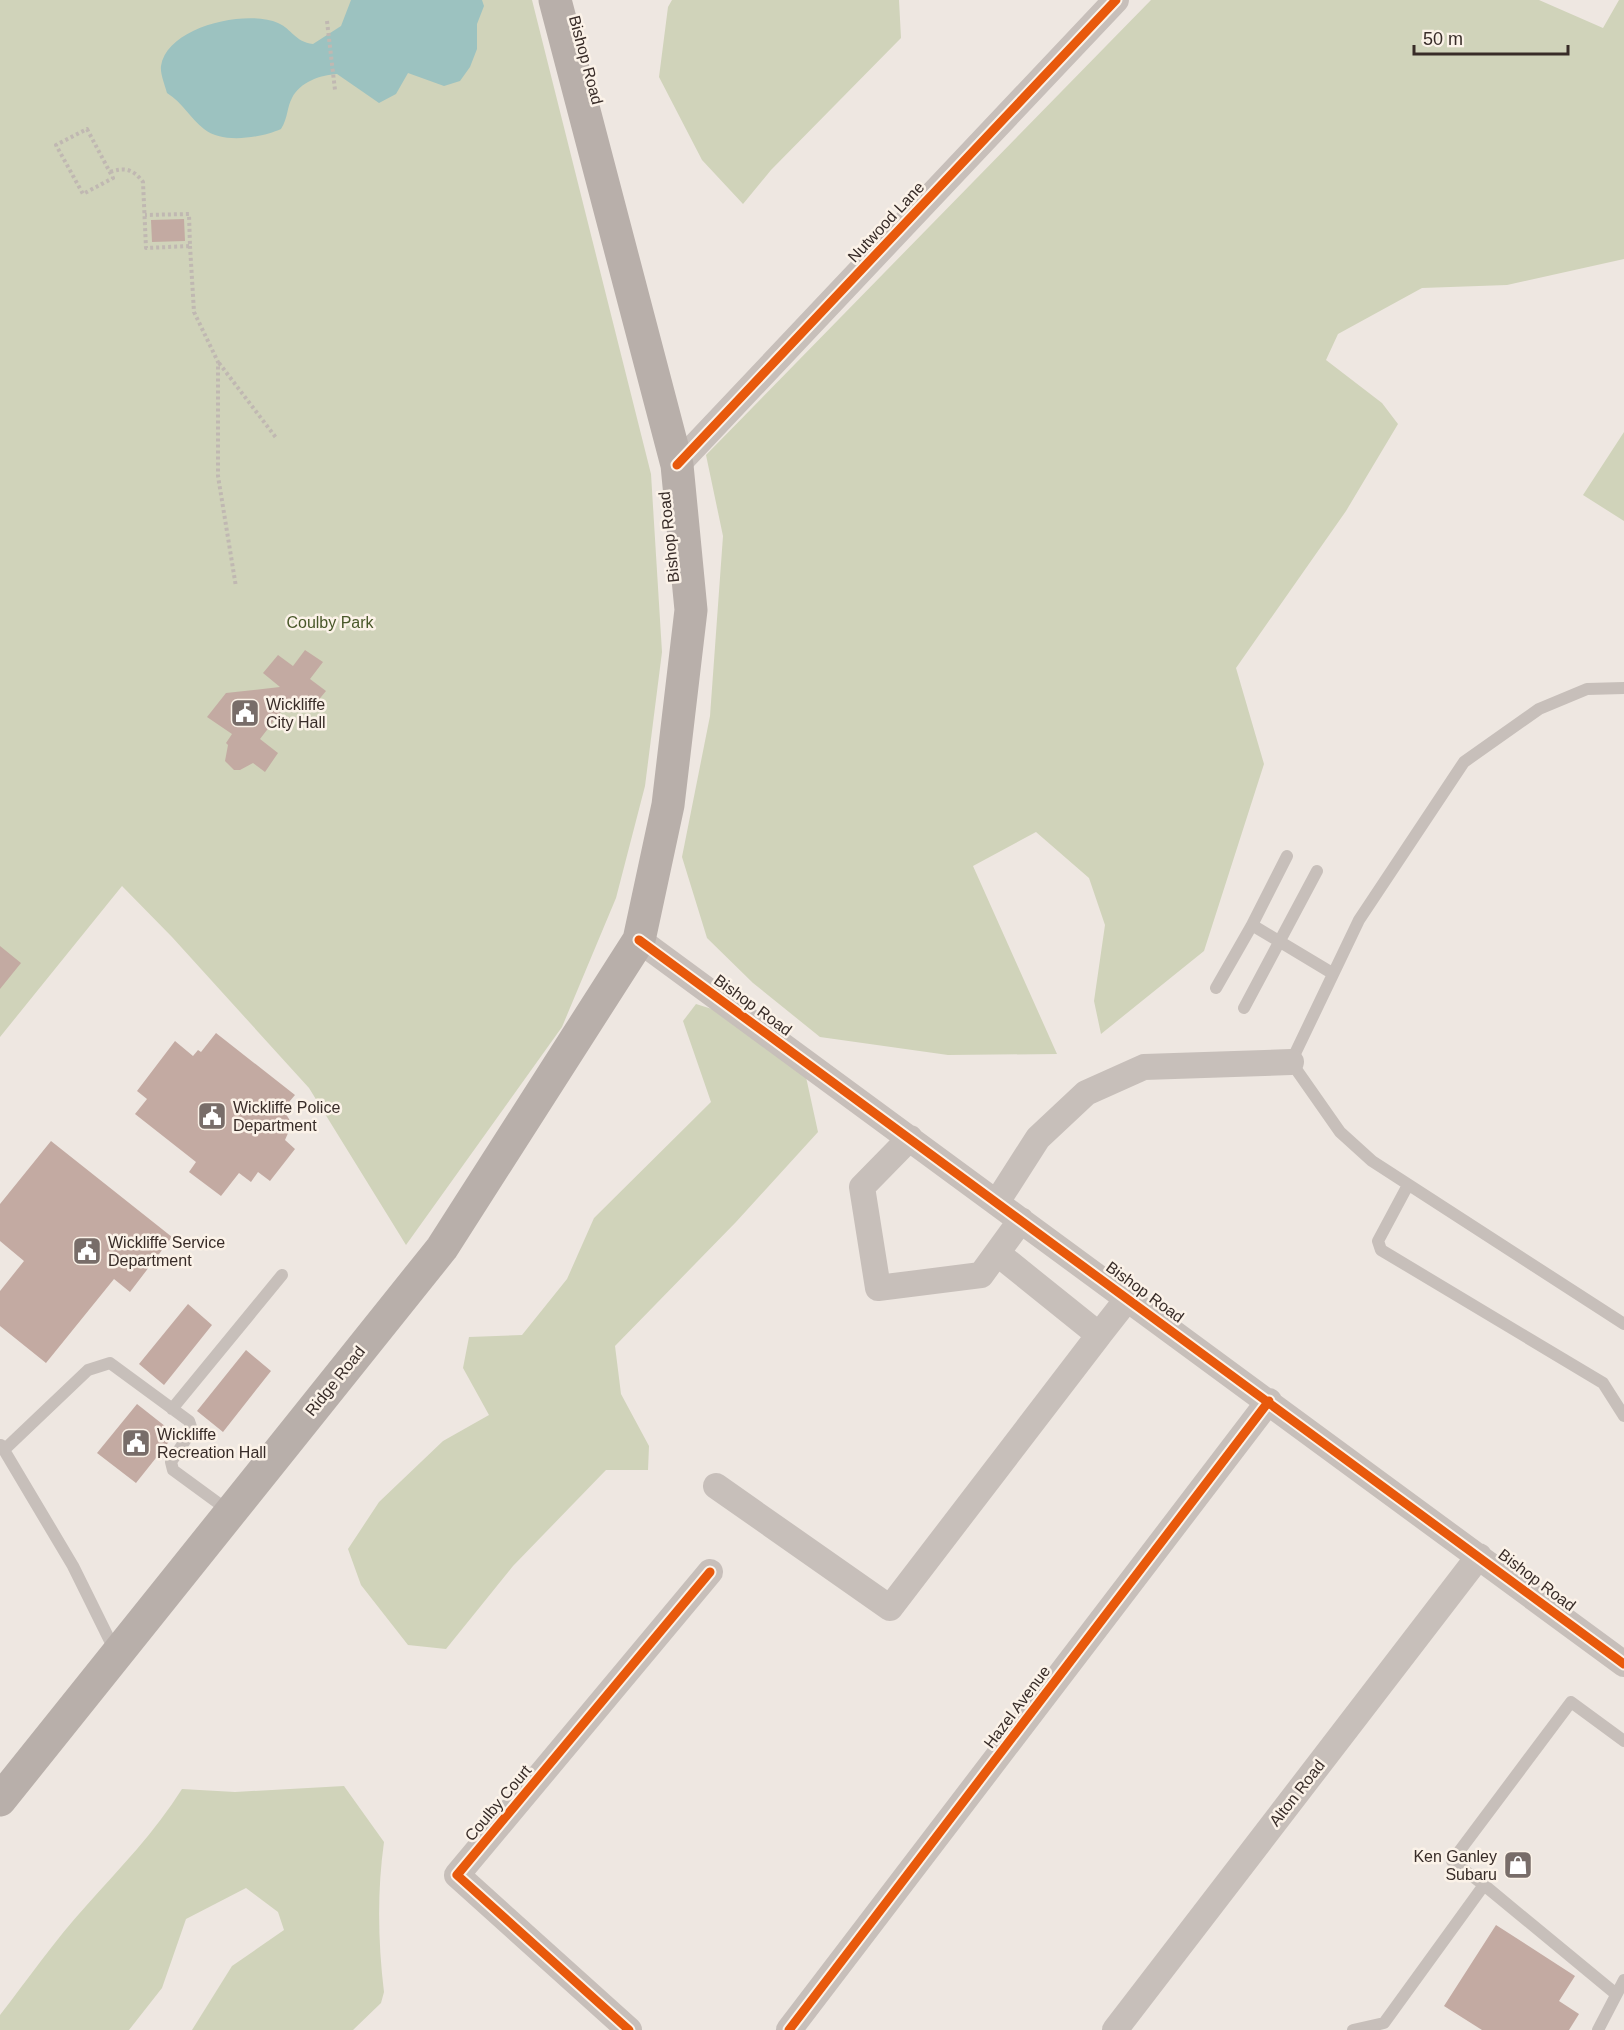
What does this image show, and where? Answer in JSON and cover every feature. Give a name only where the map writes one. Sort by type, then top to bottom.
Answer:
[{"type":"main road","name":"Bishop Road","points":[[555,0],[677,465],[692,610],[668,804],[639,940]]},
{"type":"main road","name":"Ridge Road","points":[[0,1800],[442,1248],[639,940]]},
{"type":"street","name":"Nutwood Lane","points":[[677,465],[1116,0]]},
{"type":"street","name":"Bishop Road","points":[[639,940],[1624,1664]]},
{"type":"street","points":[[997,1202],[1038,1138],[1086,1093],[1144,1067],[1291,1062]]},
{"type":"street","points":[[910,1138],[862,1187],[878,1288],[981,1275],[1021,1220]]},
{"type":"street","points":[[997,1253],[1099,1335]]},
{"type":"street","points":[[716,1486],[890,1608],[1128,1298]]},
{"type":"street","name":"Hazel Avenue","points":[[789,2030],[1269,1401]]},
{"type":"street","name":"Alton Road","points":[[1116,2030],[1479,1556]]},
{"type":"street","name":"Coulby Court","points":[[628,2030],[458,1875],[710,1572]]},
{"type":"lane","points":[[1624,688],[1587,689],[1539,709],[1464,762],[1359,920],[1291,1062],[1340,1132],[1372,1161],[1624,1324]]},
{"type":"lane","points":[[1216,988],[1252,925],[1287,856]]},
{"type":"lane","points":[[1244,1008],[1317,871]]},
{"type":"lane","points":[[1252,925],[1332,973]]},
{"type":"lane","points":[[1408,1185],[1378,1241],[1381,1250],[1603,1383],[1624,1416]]},
{"type":"lane","points":[[172,1409],[282,1275]]},
{"type":"lane","points":[[117,1654],[73,1566],[2,1447],[88,1370],[110,1363],[189,1421],[192,1430],[171,1462],[173,1470],[230,1512]]},
{"type":"lane","points":[[1616,1994],[1452,1861],[1571,1702],[1624,1741]]},
{"type":"lane","points":[[1353,2030],[1384,2023],[1484,1885]]},
{"type":"lane","points":[[1597,2030],[1624,1980]]},
{"type":"path","points":[[327,21],[335,90]]},
{"type":"path","points":[[87,129],[110,172],[113,178],[83,194],[56,145],[87,129]]},
{"type":"path","points":[[110,172],[123,168],[137,174],[143,182],[146,248],[190,246]]},
{"type":"path","points":[[145,215],[189,214],[194,312],[218,362],[277,439]]},
{"type":"path","points":[[218,362],[218,476],[237,587]]},
{"type":"green space","name":"Coulby Park","points":[[0,0],[532,0],[651,474],[662,652],[645,786],[616,898],[562,1027],[406,1245],[309,1088],[172,937],[122,886],[0,1037]]},
{"type":"green space","points":[[672,0],[899,0],[901,38],[771,170],[743,204],[702,160],[659,77],[668,7]]},
{"type":"green space","points":[[1151,0],[1539,0],[1603,28],[1619,0],[1624,0],[1624,259],[1507,285],[1422,288],[1338,334],[1326,360],[1382,403],[1398,424],[1346,511],[1236,668],[1264,764],[1204,951],[1101,1034],[1094,1001],[1105,925],[1089,878],[1036,832],[973,866],[1057,1054],[948,1055],[820,1037],[753,983],[707,938],[682,857],[710,716],[723,536],[706,455]]},
{"type":"green space","points":[[1624,432],[1624,521],[1583,495]]},
{"type":"green space","points":[[696,1004],[712,1009],[806,1077],[818,1132],[736,1222],[615,1346],[621,1394],[649,1446],[648,1470],[606,1470],[513,1566],[446,1649],[408,1645],[361,1585],[348,1549],[379,1502],[443,1441],[489,1415],[463,1368],[469,1337],[522,1335],[567,1279],[594,1218],[711,1102],[683,1021]]},
{"type":"green space","points":[[344,1786],[384,1842],[379,1917],[384,1992],[381,2003],[353,2030],[192,2030],[232,1966],[284,1930],[278,1912],[246,1888],[186,1919],[162,1988],[129,2030],[0,2030],[0,2015],[63,1932],[149,1835],[182,1789],[235,1792]]},
{"type":"water","points":[[351,0],[482,0],[484,6],[477,24],[477,49],[470,67],[460,81],[444,86],[408,73],[396,94],[379,103],[337,74],[317,78],[296,92],[290,101],[281,129],[242,138],[212,134],[199,125],[178,101],[167,93],[161,69],[166,52],[177,40],[192,31],[229,20],[264,19],[278,23],[302,41],[313,44],[341,26]]},
{"type":"building","points":[[184,219],[185,241],[152,242],[151,220]]},
{"type":"building","name":"Wickliffe City Hall","points":[[305,650],[323,662],[310,679],[326,691],[311,709],[293,696],[260,739],[278,753],[265,772],[253,763],[240,770],[234,770],[225,761],[228,745],[226,743],[232,734],[207,717],[226,693],[280,687],[263,673],[278,655],[293,666]]},
{"type":"building","points":[[0,946],[21,963],[0,989]]},
{"type":"building","name":"Wickliffe Police Department","points":[[216,1033],[295,1095],[283,1109],[292,1124],[285,1140],[295,1149],[270,1181],[258,1172],[251,1182],[239,1173],[221,1196],[189,1172],[196,1162],[135,1114],[147,1099],[137,1091],[175,1041],[193,1056],[198,1050],[201,1052]]},
{"type":"building","name":"Wickliffe Service Department","points":[[51,1141],[172,1237],[130,1292],[114,1279],[46,1363],[0,1326],[0,1291],[24,1261],[0,1241],[0,1204]]},
{"type":"building","points":[[188,1304],[212,1325],[164,1385],[139,1364]]},
{"type":"building","points":[[246,1350],[271,1371],[223,1432],[197,1411]]},
{"type":"building","name":"Wickliffe Recreation Hall","points":[[137,1404],[175,1434],[136,1483],[97,1453]]},
{"type":"building","points":[[1496,1925],[1575,1976],[1559,2001],[1579,2014],[1569,2030],[1482,2030],[1444,2006]]},
{"type":"cycle path","points":[[677,465],[1116,0]]},
{"type":"cycle path","points":[[639,940],[1624,1664]]},
{"type":"cycle path","points":[[789,2030],[1269,1401]]},
{"type":"cycle path","points":[[629,2030],[457,1875],[710,1572]]},
{"type":"place","name":"Wickliffe City Hall","points":[[245,713]]},
{"type":"place","name":"Wickliffe Police Department","points":[[212,1116]]},
{"type":"place","name":"Wickliffe Service Department","points":[[87,1251]]},
{"type":"place","name":"Wickliffe Recreation Hall","points":[[136,1443]]},
{"type":"place","name":"Ken Ganley Subaru","points":[[1518,1865]]}]
